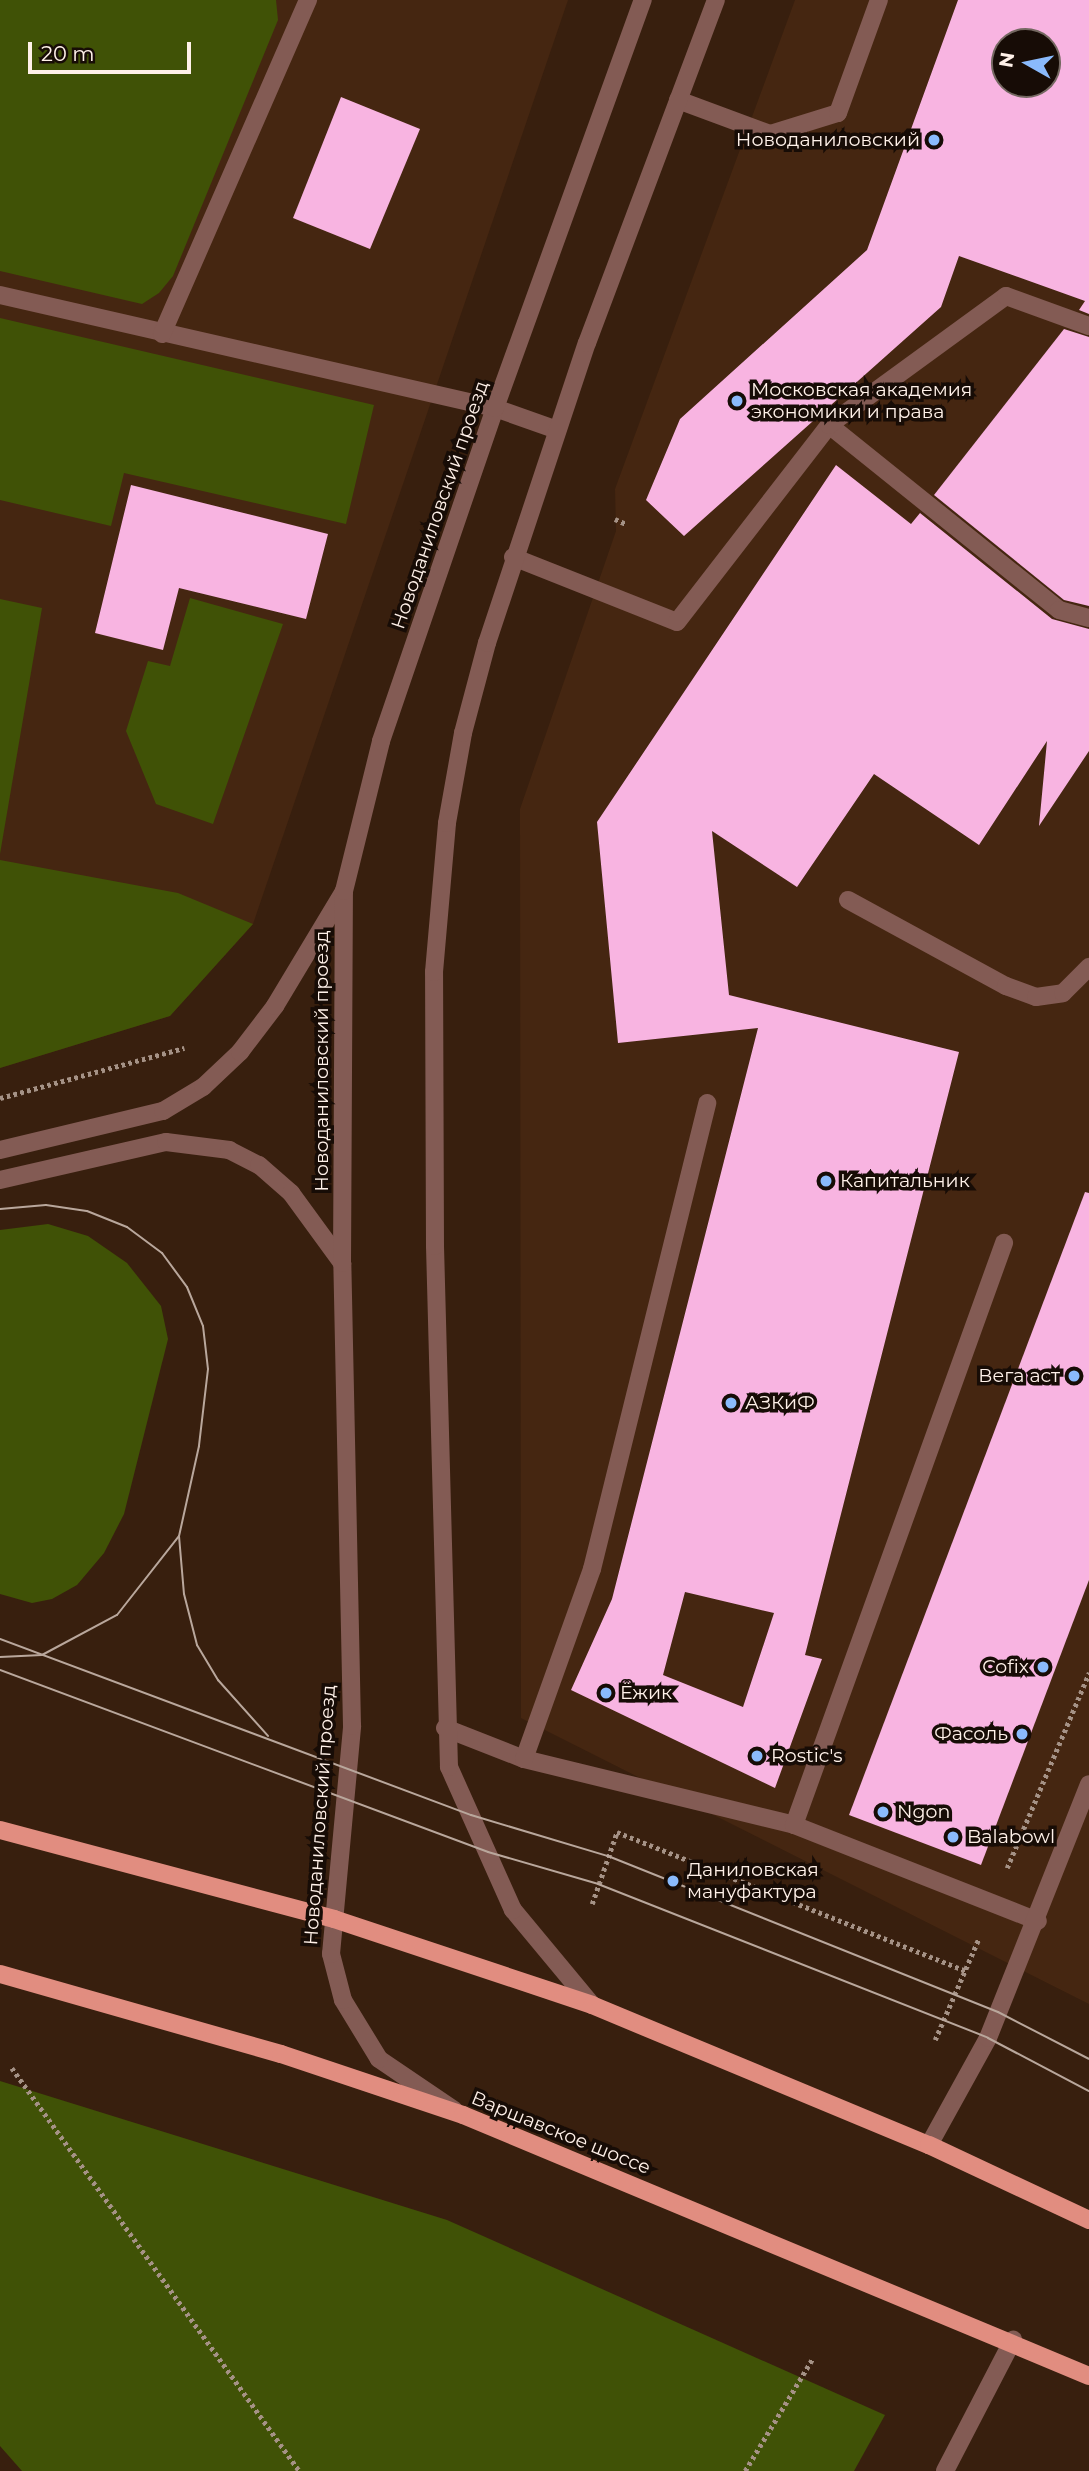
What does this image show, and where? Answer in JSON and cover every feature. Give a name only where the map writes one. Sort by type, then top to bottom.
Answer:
[{"type":"main road","points":[[0,1830],[334,1919],[592,2005],[929,2145],[1089,2220]]},
{"type":"main road","name":"Варшавское шоссе","points":[[0,1974],[281,2054],[463,2115],[1013,2340],[1089,2376]]},
{"type":"street","points":[[162,334],[308,0]]},
{"type":"street","name":"Новоданиловский проезд","points":[[463,2115],[379,2059],[343,2000],[331,1954],[352,1727],[342,1264],[344,891],[381,741],[495,408],[643,0]]},
{"type":"street","points":[[592,2005],[513,1910],[449,1767],[445,1728],[434,972],[447,824],[463,733],[513,557],[557,430],[716,0]]},
{"type":"street","points":[[678,100],[770,134],[838,113],[879,0]]},
{"type":"street","points":[[0,295],[495,408],[557,430]]},
{"type":"street","points":[[513,557],[677,622],[829,425],[1006,296],[1089,326]]},
{"type":"street","points":[[829,425],[1059,610],[1089,618]]},
{"type":"street","points":[[0,1150],[163,1111],[203,1087],[240,1052],[275,1006],[344,891]]},
{"type":"street","points":[[848,900],[1006,986],[1035,997],[1063,993],[1089,967]]},
{"type":"street","points":[[524,1759],[592,1569],[707,1103]]},
{"type":"street","points":[[0,1180],[166,1142],[229,1150],[259,1165],[291,1193],[342,1264]]},
{"type":"street","points":[[794,1825],[1004,1243]]},
{"type":"street","points":[[445,1728],[524,1759],[794,1825],[1038,1921]]},
{"type":"street","points":[[929,2145],[988,2038],[1038,1921],[1089,1784]]},
{"type":"street","points":[[945,2471],[1013,2340]]},
{"type":"path","points":[[615,519],[626,524]]},
{"type":"path","points":[[0,1098],[184,1048]]},
{"type":"path","points":[[935,2040],[967,1971],[1089,1673]]},
{"type":"path","points":[[592,1904],[617,1832],[967,1971]]},
{"type":"path","points":[[12,2068],[299,2471]]},
{"type":"path","points":[[745,2471],[813,2358]]},
{"type":"shaded area","points":[[0,0],[568,0],[253,924],[170,1016],[0,1068]]},
{"type":"shaded area","points":[[795,0],[1089,0],[1089,2004],[521,1718],[520,809],[616,531],[615,489]]},
{"type":"green space","points":[[0,0],[276,0],[278,20],[173,276],[159,293],[142,304],[0,271]]},
{"type":"green space","points":[[0,318],[374,405],[346,524],[124,473],[111,526],[0,500]]},
{"type":"green space","points":[[190,598],[283,624],[213,824],[156,804],[126,731],[148,661],[170,666]]},
{"type":"green space","points":[[0,599],[42,608],[0,854]]},
{"type":"green space","points":[[0,860],[178,893],[253,924],[170,1016],[0,1068]]},
{"type":"green space","points":[[48,1224],[88,1236],[127,1263],[161,1306],[168,1339],[124,1514],[104,1553],[77,1585],[52,1599],[32,1603],[0,1594],[0,1230]]},
{"type":"green space","points":[[0,2081],[447,2220],[885,2415],[854,2471],[22,2471],[0,2446]]},
{"type":"building","points":[[958,0],[1089,0],[1089,314],[1079,310],[1085,301],[959,256],[941,307],[684,536],[646,500],[680,419],[867,250]]},
{"type":"building","points":[[341,97],[420,129],[370,249],[293,218]]},
{"type":"building","points":[[1064,329],[1089,337],[1089,606],[1064,600],[934,495]]},
{"type":"building","points":[[836,465],[911,524],[920,513],[1052,619],[1089,629],[1089,751],[1039,826],[1047,741],[979,845],[874,774],[797,887],[712,831],[729,995],[959,1052],[805,1655],[822,1659],[775,1788],[571,1690],[612,1599],[758,1028],[618,1043],[597,822]],"holes":[[[685,1592],[774,1613],[743,1707],[663,1675]]]},
{"type":"building","points":[[131,485],[328,534],[306,619],[179,588],[163,650],[95,633]]},
{"type":"building","points":[[1085,1192],[1089,1193],[1089,1580],[981,1865],[849,1815]]},
{"type":"tram line","points":[[0,1209],[46,1205],[87,1211],[127,1227],[162,1253],[187,1287],[203,1326],[208,1369],[199,1446],[179,1536],[184,1594],[197,1645],[218,1680],[268,1736]]},
{"type":"tram line","points":[[0,1657],[42,1655],[117,1615],[179,1536]]},
{"type":"tram line","points":[[0,1639],[471,1815],[608,1856],[998,2012],[1089,2059]]},
{"type":"tram line","points":[[0,1670],[488,1852],[598,1884],[988,2038],[1089,2091]]},
{"type":"place","name":"Новоданиловский","points":[[934,140]]},
{"type":"place","name":"Московская академия экономики и права","points":[[737,401]]},
{"type":"place","name":"Капитальник","points":[[826,1181]]},
{"type":"place","name":"Вега аст","points":[[1074,1376]]},
{"type":"place","name":"АЗКиФ","points":[[731,1403]]},
{"type":"place","name":"Cofix","points":[[1043,1667]]},
{"type":"place","name":"Ёжик","points":[[606,1693]]},
{"type":"place","name":"Фасоль","points":[[1022,1734]]},
{"type":"place","name":"Rostic's","points":[[757,1756]]},
{"type":"place","name":"Ngon","points":[[883,1812]]},
{"type":"place","name":"Balabowl","points":[[953,1837]]},
{"type":"place","name":"Даниловская мануфактура","points":[[673,1881]]}]
